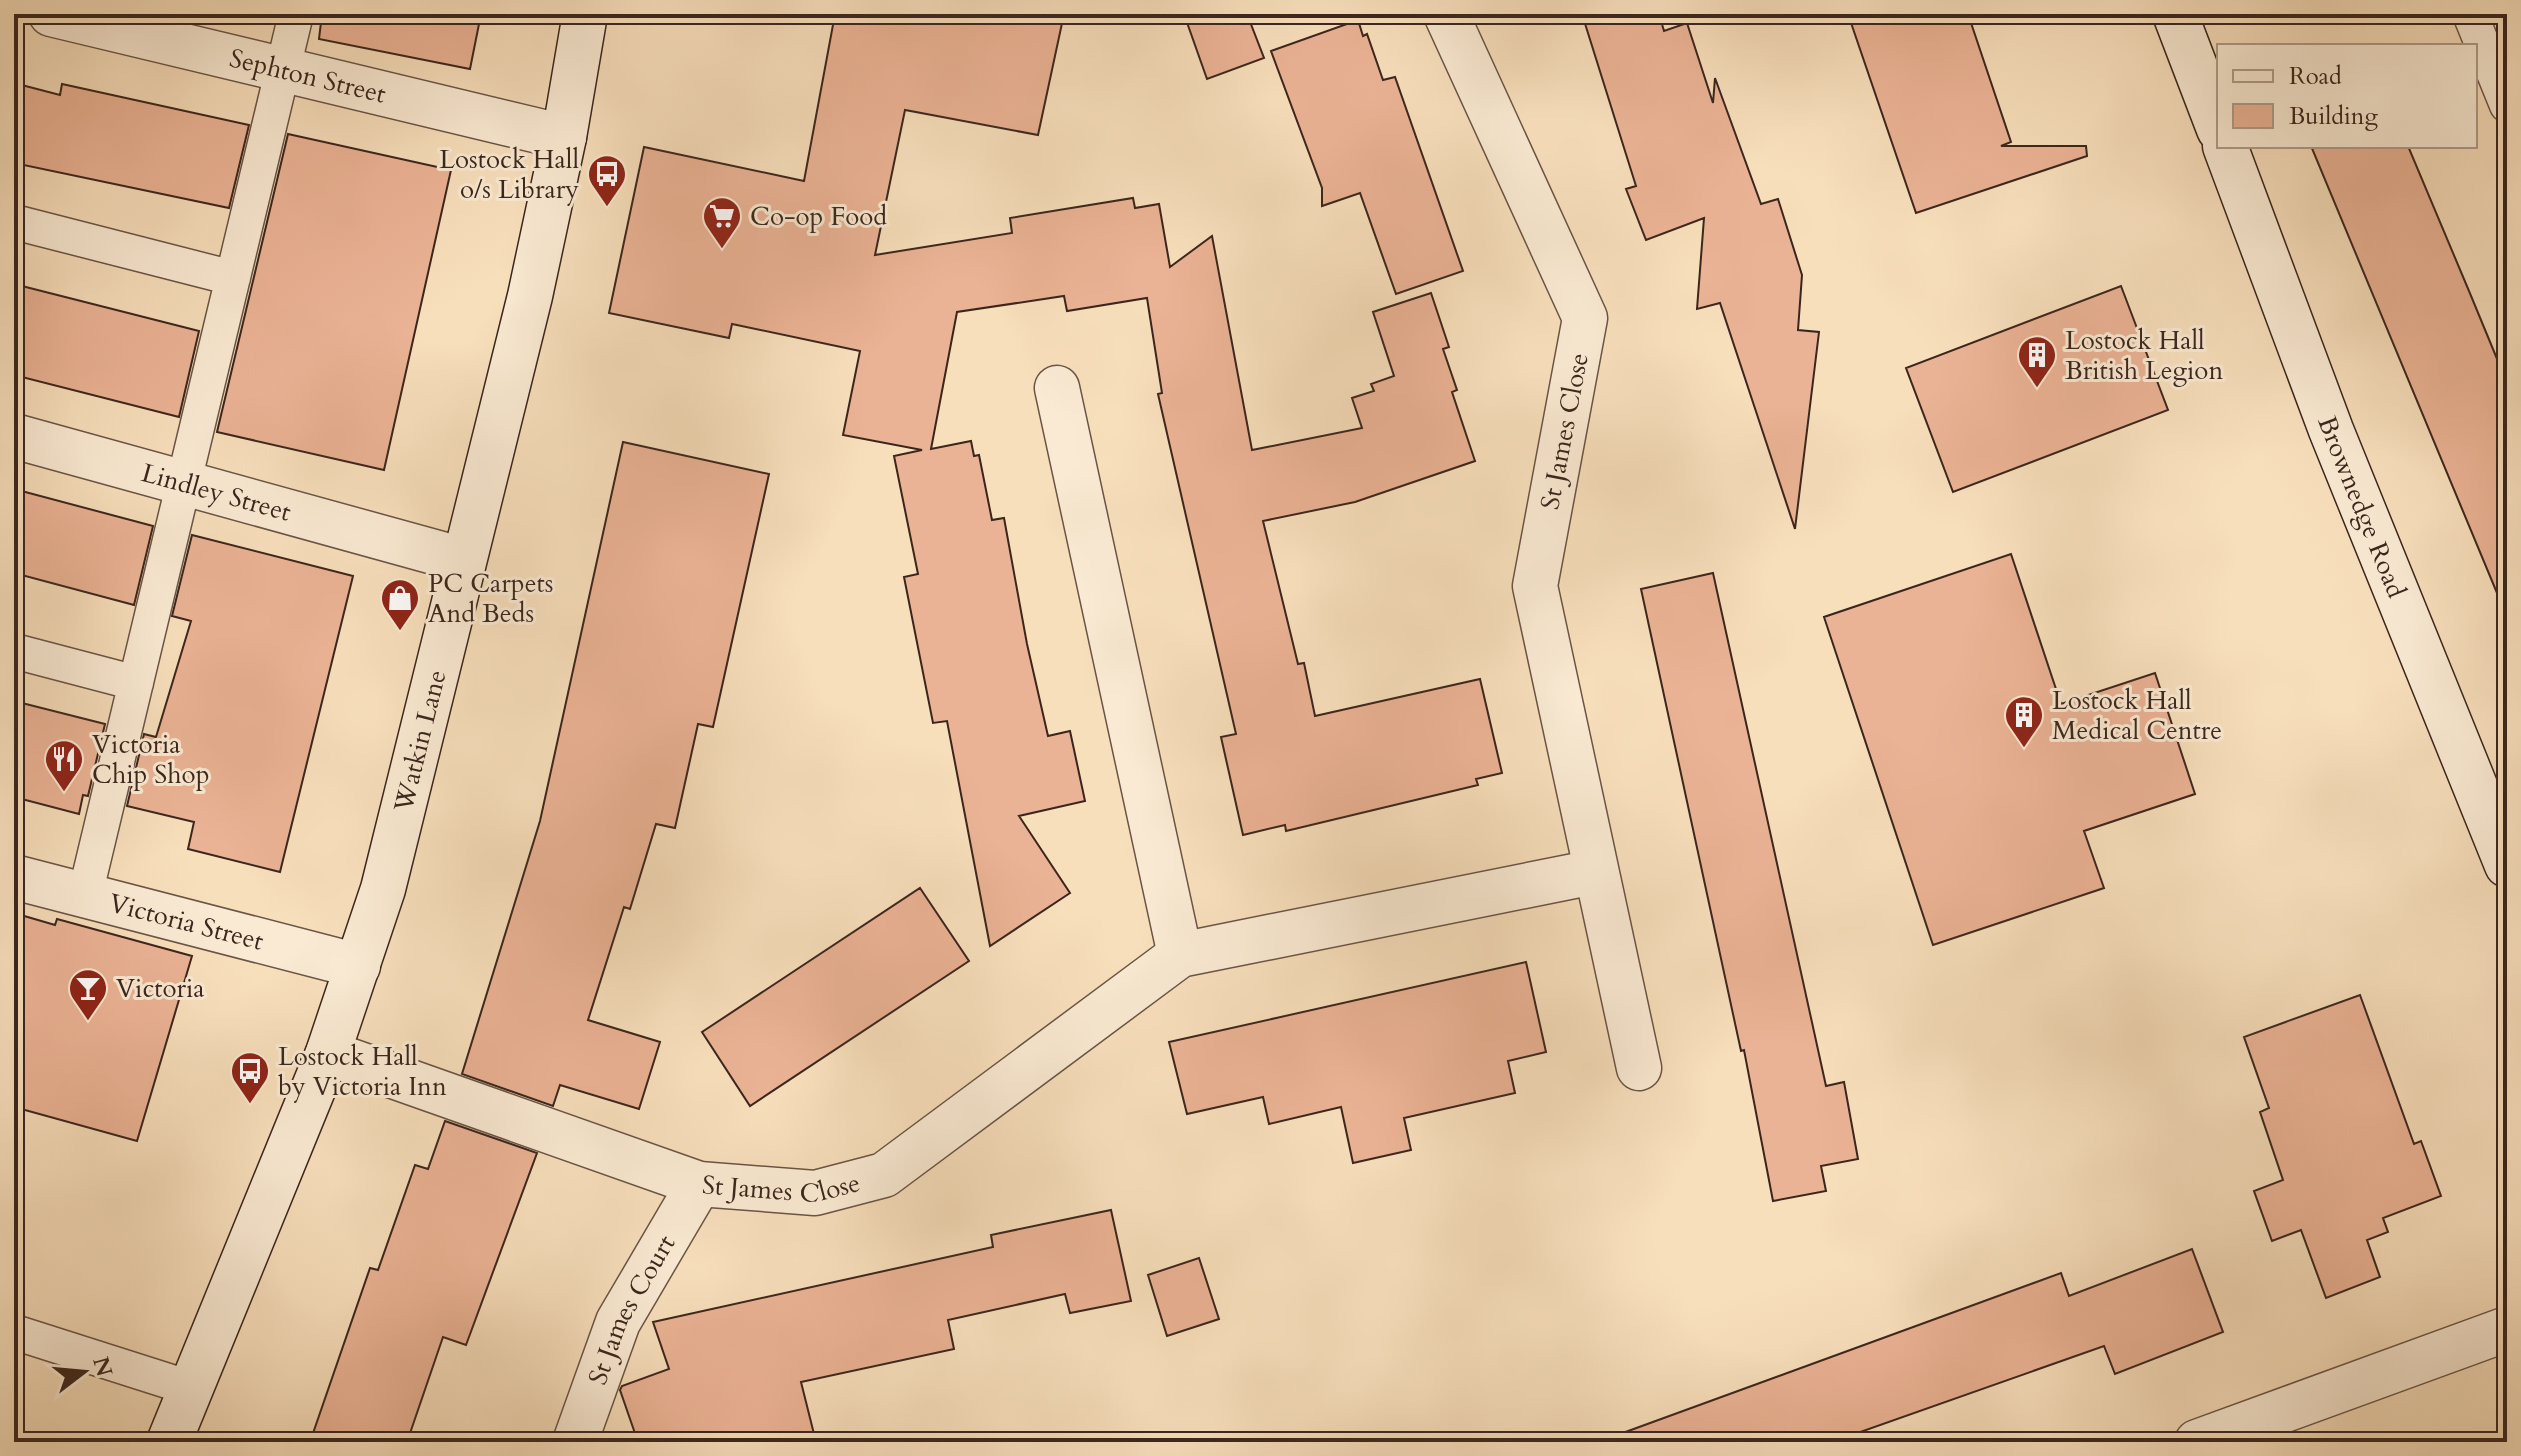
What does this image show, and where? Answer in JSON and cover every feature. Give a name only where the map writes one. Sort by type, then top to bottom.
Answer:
[{"type":"street","name":"Sephton Street","points":[[51,14],[564,137]]},
{"type":"street","name":"Watkin Lane","points":[[169,1442],[328,1053],[383,889],[530,296],[564,137],[585,14]]},
{"type":"street","name":"St James Close","points":[[1446,14],[1585,318],[1535,586],[1594,872],[1639,1068]]},
{"type":"street","points":[[2175,14],[2217,124]]},
{"type":"street","name":"Brownedge Road","points":[[2226,148],[2331,430],[2507,865]]},
{"type":"street","points":[[1057,388],[1180,955]]},
{"type":"street","name":"Lindley Street","points":[[14,436],[463,560]]},
{"type":"street","name":"St James Close","points":[[328,1053],[699,1184],[815,1193],[884,1175],[1180,955],[1594,872]]},
{"type":"street","name":"Victoria Street","points":[[14,877],[358,966]]},
{"type":"street","name":"St James Court","points":[[575,1442],[618,1322],[699,1184]]},
{"type":"street","points":[[2197,1442],[2507,1329]]},
{"type":"lane","points":[[85,895],[296,14]]},
{"type":"lane","points":[[2470,14],[2507,105]]},
{"type":"lane","points":[[14,222],[233,278]]},
{"type":"lane","points":[[14,651],[136,683]]},
{"type":"lane","points":[[14,1332],[193,1389]]},
{"type":"building","points":[[322,14],[481,14],[470,69],[319,39]]},
{"type":"building","points":[[835,14],[1064,14],[1038,135],[905,110],[875,255],[1012,233],[1010,218],[1133,198],[1135,208],[1159,204],[1170,267],[1212,236],[1252,450],[1362,428],[1352,398],[1374,391],[1371,384],[1394,376],[1373,312],[1431,293],[1449,347],[1443,349],[1457,390],[1452,392],[1475,461],[1355,502],[1263,521],[1298,664],[1304,663],[1315,716],[1480,679],[1502,773],[1476,779],[1478,785],[1286,831],[1285,825],[1243,835],[1221,737],[1236,734],[1158,394],[1162,393],[1147,298],[1067,311],[1064,296],[957,312],[931,449],[971,441],[974,456],[979,455],[992,520],[1004,518],[1048,736],[1070,731],[1085,801],[1019,816],[1070,893],[990,946],[947,721],[933,723],[904,577],[918,574],[894,456],[922,450],[843,435],[860,351],[732,324],[729,338],[609,313],[644,147],[804,181]]},
{"type":"building","points":[[1184,14],[1247,14],[1264,58],[1207,79]]},
{"type":"building","points":[[1582,14],[1659,14],[1664,31],[1687,23],[1713,103],[1715,78],[1761,204],[1778,199],[1802,275],[1798,330],[1819,332],[1795,529],[1720,303],[1697,309],[1704,218],[1646,240],[1626,189],[1636,186]]},
{"type":"building","points":[[1848,14],[1968,14],[2011,142],[2001,146],[2086,146],[2087,156],[1916,213]]},
{"type":"building","points":[[1358,20],[1363,36],[1367,34],[1383,80],[1395,77],[1463,271],[1396,294],[1360,193],[1322,206],[1322,188],[1271,51]]},
{"type":"building","points":[[14,83],[60,95],[62,84],[249,125],[229,208],[14,163]]},
{"type":"building","points":[[288,134],[451,170],[384,470],[217,432]]},
{"type":"building","points":[[2312,148],[2409,148],[2469,291],[2507,383],[2507,617]]},
{"type":"building","points":[[14,284],[199,331],[179,417],[14,375]]},
{"type":"building","name":"Lostock Hall British Legion","points":[[2121,286],[2168,410],[1953,492],[1906,368]]},
{"type":"building","points":[[623,442],[769,474],[713,727],[698,724],[675,828],[656,824],[630,909],[624,907],[588,1020],[660,1042],[639,1109],[560,1085],[553,1106],[462,1074],[540,821]]},
{"type":"building","points":[[14,489],[153,526],[134,605],[14,573]]},
{"type":"building","points":[[192,535],[353,576],[280,872],[188,849],[194,822],[127,806],[144,734],[156,737],[191,621],[172,616]]},
{"type":"building","name":"Lostock Hall Medical Centre","points":[[2011,554],[2061,704],[2155,673],[2195,794],[2084,831],[2104,888],[1933,945],[1824,617]]},
{"type":"building","points":[[1713,573],[1826,1086],[1844,1082],[1858,1159],[1821,1166],[1826,1191],[1773,1201],[1744,1050],[1741,1051],[1641,589]]},
{"type":"building","points":[[14,701],[105,724],[88,796],[83,795],[79,814],[14,797]]},
{"type":"building","points":[[920,888],[969,961],[750,1106],[702,1032]]},
{"type":"building","points":[[14,913],[55,925],[57,919],[192,956],[137,1141],[14,1107]]},
{"type":"building","points":[[1526,962],[1546,1052],[1508,1061],[1515,1093],[1404,1118],[1411,1150],[1353,1163],[1341,1107],[1269,1124],[1263,1097],[1187,1114],[1169,1042]]},
{"type":"building","points":[[2360,995],[2414,1144],[2421,1141],[2441,1196],[2383,1218],[2388,1232],[2367,1240],[2380,1277],[2326,1298],[2301,1230],[2272,1241],[2254,1191],[2283,1180],[2260,1112],[2269,1108],[2244,1037]]},
{"type":"building","points":[[445,1121],[537,1153],[466,1345],[443,1337],[407,1442],[310,1442],[370,1268],[378,1270],[415,1165],[428,1169]]},
{"type":"building","points":[[1111,1210],[1131,1301],[1070,1313],[1065,1294],[948,1320],[954,1349],[801,1382],[816,1442],[638,1442],[620,1390],[622,1386],[669,1369],[653,1322],[993,1247],[991,1235]]},
{"type":"building","points":[[2192,1249],[2223,1332],[2115,1374],[2104,1346],[1832,1442],[1621,1442],[1620,1434],[2061,1273],[2069,1296]]},
{"type":"building","points":[[1199,1258],[1219,1319],[1167,1336],[1148,1275]]},
{"type":"place","name":"Lostock Hall o/s Library","points":[[607,208]]},
{"type":"place","name":"Co-op Food","points":[[722,250]]},
{"type":"place","name":"Lostock Hall British Legion","points":[[2037,389]]},
{"type":"place","name":"PC Carpets And Beds","points":[[400,632]]},
{"type":"place","name":"Lostock Hall Medical Centre","points":[[2024,749]]},
{"type":"place","name":"Victoria Chip Shop","points":[[64,793]]},
{"type":"place","name":"Victoria","points":[[88,1022]]},
{"type":"place","name":"Lostock Hall by Victoria Inn","points":[[250,1105]]}]
